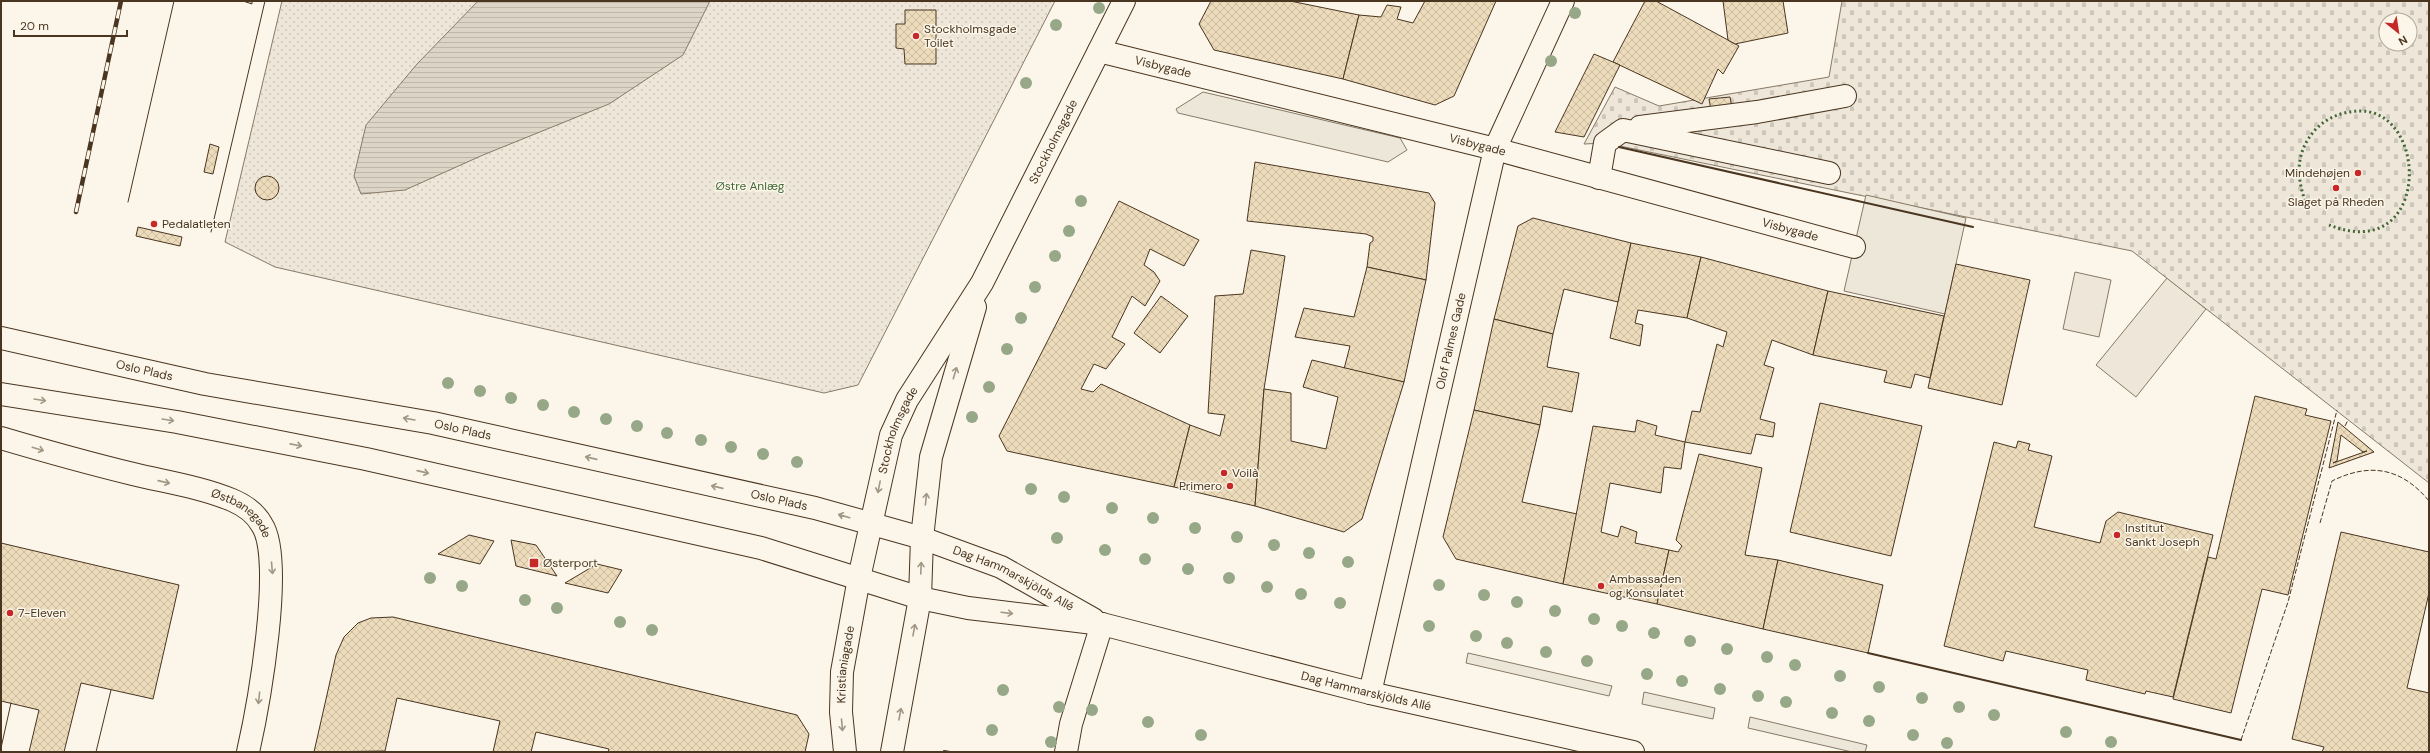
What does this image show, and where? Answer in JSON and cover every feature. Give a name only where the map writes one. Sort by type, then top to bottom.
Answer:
[{"type":"street","name":"Stockholmsgade","points":[[859,578],[891,435],[907,400],[982,283],[1124,1]]},
{"type":"street","name":"Olof Palmes Gade","points":[[1370,693],[1495,149],[1563,1]]},
{"type":"street","name":"Visbygade","points":[[1099,51],[1495,149],[1854,247]]},
{"type":"street","points":[[1599,178],[1605,143],[1623,130],[1757,112],[1845,96]]},
{"type":"street","points":[[1623,130],[1829,173]]},
{"type":"street","name":"Stockholmsgade","points":[[892,752],[920,598],[922,538],[930,457],[982,283]]},
{"type":"street","name":"Oslo Plads","points":[[1,338],[205,384],[433,423],[807,507],[922,538]]},
{"type":"street","points":[[1,394],[177,422],[366,460],[761,548],[920,598]]},
{"type":"street","name":"Østbanegade","points":[[1,438],[77,461],[204,491],[233,500],[248,508],[263,525],[270,546],[272,574],[259,705],[248,752]]},
{"type":"street","name":"Dag Hammarskjölds Allé","points":[[922,538],[1001,567],[1102,624]]},
{"type":"street","name":"Kristianiagade","points":[[845,752],[841,712],[842,672],[859,578]]},
{"type":"street","name":"Dag Hammarskjölds Allé","points":[[920,598],[968,608],[1102,624],[1370,693],[1633,752]]},
{"type":"street","points":[[1066,752],[1071,724],[1102,624]]},
{"type":"green space","name":"Østre Anlæg","points":[[282,1],[1055,1],[858,385],[824,393],[275,267],[225,242]]},
{"type":"green space","points":[[1842,1],[2429,1],[2429,483],[2132,251],[1605,143],[1584,144],[1615,87],[1659,106],[1829,77]]},
{"type":"green space","points":[[2075,272],[2111,280],[2099,337],[2063,329]]},
{"type":"green space","points":[[2167,278],[2206,309],[2136,397],[2096,365]]},
{"type":"shaded area","points":[[478,1],[710,1],[683,55],[609,104],[483,155],[405,190],[361,194],[354,176],[366,125],[417,64]]},
{"type":"shaded area","points":[[1203,92],[1400,138],[1407,150],[1388,162],[1178,113],[1176,109]]},
{"type":"shaded area","points":[[1866,195],[1966,218],[1945,314],[1844,291]]},
{"type":"shaded area","points":[[1468,653],[1612,686],[1609,696],[1466,663]]},
{"type":"shaded area","points":[[1644,692],[1715,708],[1713,719],[1642,704]]},
{"type":"shaded area","points":[[1750,717],[1867,745],[1865,752],[1852,752],[1748,728]]},
{"type":"building","points":[[243,1],[252,1],[252,4]]},
{"type":"building","points":[[1211,1],[1290,1],[1359,15],[1343,79],[1214,50],[1199,24]]},
{"type":"building","points":[[1425,1],[1496,1],[1454,96],[1435,105],[1343,79],[1359,15],[1381,17],[1387,5],[1401,7],[1397,19],[1413,23]]},
{"type":"building","points":[[1645,1],[1656,1],[1739,46],[1723,74],[1718,69],[1702,104],[1613,62]]},
{"type":"building","points":[[1723,1],[1783,1],[1788,33],[1735,44],[1728,40]]},
{"type":"building","name":"Stockholmsgade Toilet","points":[[905,10],[936,10],[936,64],[905,64],[904,49],[896,48],[896,24],[905,24]]},
{"type":"building","points":[[1594,54],[1620,65],[1584,137],[1555,132]]},
{"type":"building","points":[[1730,97],[1733,113],[1712,116],[1709,99]]},
{"type":"building","points":[[210,144],[219,147],[213,174],[204,172]]},
{"type":"building","points":[[1255,162],[1429,193],[1435,203],[1426,280],[1367,267],[1370,243],[1373,241],[1373,237],[1366,234],[1247,221]]},
{"type":"building","points":[[267,176],[275,180],[279,188],[275,196],[267,200],[259,196],[255,188],[259,180]]},
{"type":"building","points":[[1119,201],[1199,240],[1184,266],[1150,249],[1144,265],[1154,272],[1160,281],[1145,306],[1132,296],[1112,337],[1125,344],[1106,369],[1094,364],[1081,389],[1093,392],[1101,384],[1190,425],[1174,487],[1007,451],[999,436]]},
{"type":"building","points":[[1533,218],[1631,243],[1618,302],[1564,289],[1553,334],[1494,319],[1518,226]]},
{"type":"building","points":[[138,227],[182,237],[180,246],[136,236]]},
{"type":"building","points":[[1631,243],[1701,257],[1687,318],[1638,310],[1635,323],[1643,325],[1640,346],[1610,338]]},
{"type":"building","points":[[1251,250],[1285,256],[1264,389],[1255,506],[1174,487],[1190,425],[1220,436],[1225,415],[1208,413],[1215,296],[1243,294]]},
{"type":"building","points":[[1701,257],[1828,291],[1813,355],[1772,340],[1764,365],[1774,368],[1760,419],[1775,423],[1773,437],[1756,434],[1751,454],[1685,442],[1692,411],[1700,412],[1717,344],[1723,347],[1727,332],[1687,318]]},
{"type":"building","points":[[1956,264],[2030,280],[2002,405],[1928,388]]},
{"type":"building","points":[[1367,267],[1426,280],[1404,382],[1344,369],[1350,346],[1295,337],[1304,308],[1354,317]]},
{"type":"building","points":[[1828,291],[1944,316],[1930,378],[1915,374],[1911,388],[1884,382],[1887,371],[1813,355]]},
{"type":"building","points":[[1161,296],[1188,316],[1160,353],[1134,333]]},
{"type":"building","points":[[1494,319],[1553,334],[1547,367],[1579,373],[1572,412],[1543,406],[1540,425],[1474,410]]},
{"type":"building","points":[[1312,360],[1404,382],[1362,519],[1344,532],[1255,506],[1264,389],[1291,393],[1291,441],[1326,449],[1338,397],[1303,387]]},
{"type":"building","points":[[2255,396],[2307,409],[2305,415],[2331,421],[2288,595],[2262,589],[2231,713],[2173,699],[2208,557],[2216,559]]},
{"type":"building","points":[[1820,403],[1922,426],[1891,556],[1790,532]]},
{"type":"building","points":[[1474,410],[1540,425],[1522,502],[1577,514],[1563,584],[1456,559],[1443,537]]},
{"type":"building","points":[[1637,420],[1657,426],[1655,435],[1685,442],[1681,469],[1664,467],[1661,493],[1610,483],[1601,532],[1618,537],[1621,526],[1637,532],[1635,543],[1669,550],[1657,604],[1563,584],[1593,426],[1635,432]]},
{"type":"building","points":[[2338,422],[2374,452],[2329,468]],"holes":[[[2341,435],[2363,452],[2367,451],[2333,463],[2337,461]]]},
{"type":"building","points":[[2018,441],[2030,444],[2028,450],[2052,456],[2034,527],[2100,543],[2106,521],[2118,512],[2213,535],[2173,697],[2146,691],[2145,694],[2086,680],[2088,670],[2006,651],[2003,661],[1944,646],[1994,442],[2016,448]]},
{"type":"building","points":[[1699,454],[1762,468],[1745,555],[1778,560],[1763,629],[1657,604],[1669,550],[1678,552],[1682,546],[1676,540]]},
{"type":"building","points":[[2341,532],[2429,552],[2429,593],[2407,688],[2429,693],[2429,752],[2322,752],[2324,747],[2292,739]]},
{"type":"building","points":[[469,535],[494,541],[480,564],[438,554]]},
{"type":"building","points":[[511,540],[536,545],[557,576],[516,566]]},
{"type":"building","points":[[1,543],[179,585],[153,699],[81,683],[64,752],[29,752],[39,710],[1,701]]},
{"type":"building","points":[[1778,560],[1883,585],[1868,653],[1763,629]]},
{"type":"building","points":[[597,564],[622,570],[608,593],[565,583]]},
{"type":"building","points":[[393,617],[797,715],[809,734],[805,752],[608,752],[609,749],[536,732],[531,752],[493,752],[500,721],[397,698],[385,751],[314,752],[336,655],[344,637],[358,623],[371,618]]},
{"type":"tram line","points":[[128,202],[174,1]]},
{"type":"tram line","points":[[211,232],[265,1]]},
{"type":"tram line","points":[[96,752],[111,690]]},
{"type":"tram line","points":[[1,748],[11,703]]},
{"type":"railway","points":[[76,212],[121,1]]},
{"type":"hedge","points":[[2305,201],[2299,172],[2301,155],[2309,138],[2315,130],[2330,118],[2348,112],[2361,111],[2384,118],[2399,135],[2408,158],[2409,183],[2402,207],[2386,224],[2362,232],[2329,225]]},
{"type":"fence","points":[[2241,740],[2288,602],[2337,410]]},
{"type":"fence","points":[[2345,426],[2348,420]]},
{"type":"fence","points":[[2320,523],[2332,481],[2359,471],[2372,470],[2396,475],[2408,481],[2429,501]]},
{"type":"wall","points":[[1619,147],[1973,227]]},
{"type":"wall","points":[[1868,653],[2241,740]]},
{"type":"wall","points":[[944,751],[950,752]]},
{"type":"place","name":"Stockholmsgade Toilet","points":[[916,36]]},
{"type":"place","name":"Mindehøjen","points":[[2358,173]]},
{"type":"place","name":"Slaget på Rheden","points":[[2336,188]]},
{"type":"place","name":"Pedalatleten","points":[[154,224]]},
{"type":"place","name":"Voilà","points":[[1224,473]]},
{"type":"place","name":"Primero","points":[[1230,486]]},
{"type":"place","name":"Institut Sankt Joseph","points":[[2117,535]]},
{"type":"place","name":"Østerport","points":[[534,563]]},
{"type":"place","name":"Ambassaden og Konsulatet","points":[[1601,586]]},
{"type":"place","name":"7-Eleven","points":[[10,613]]}]
